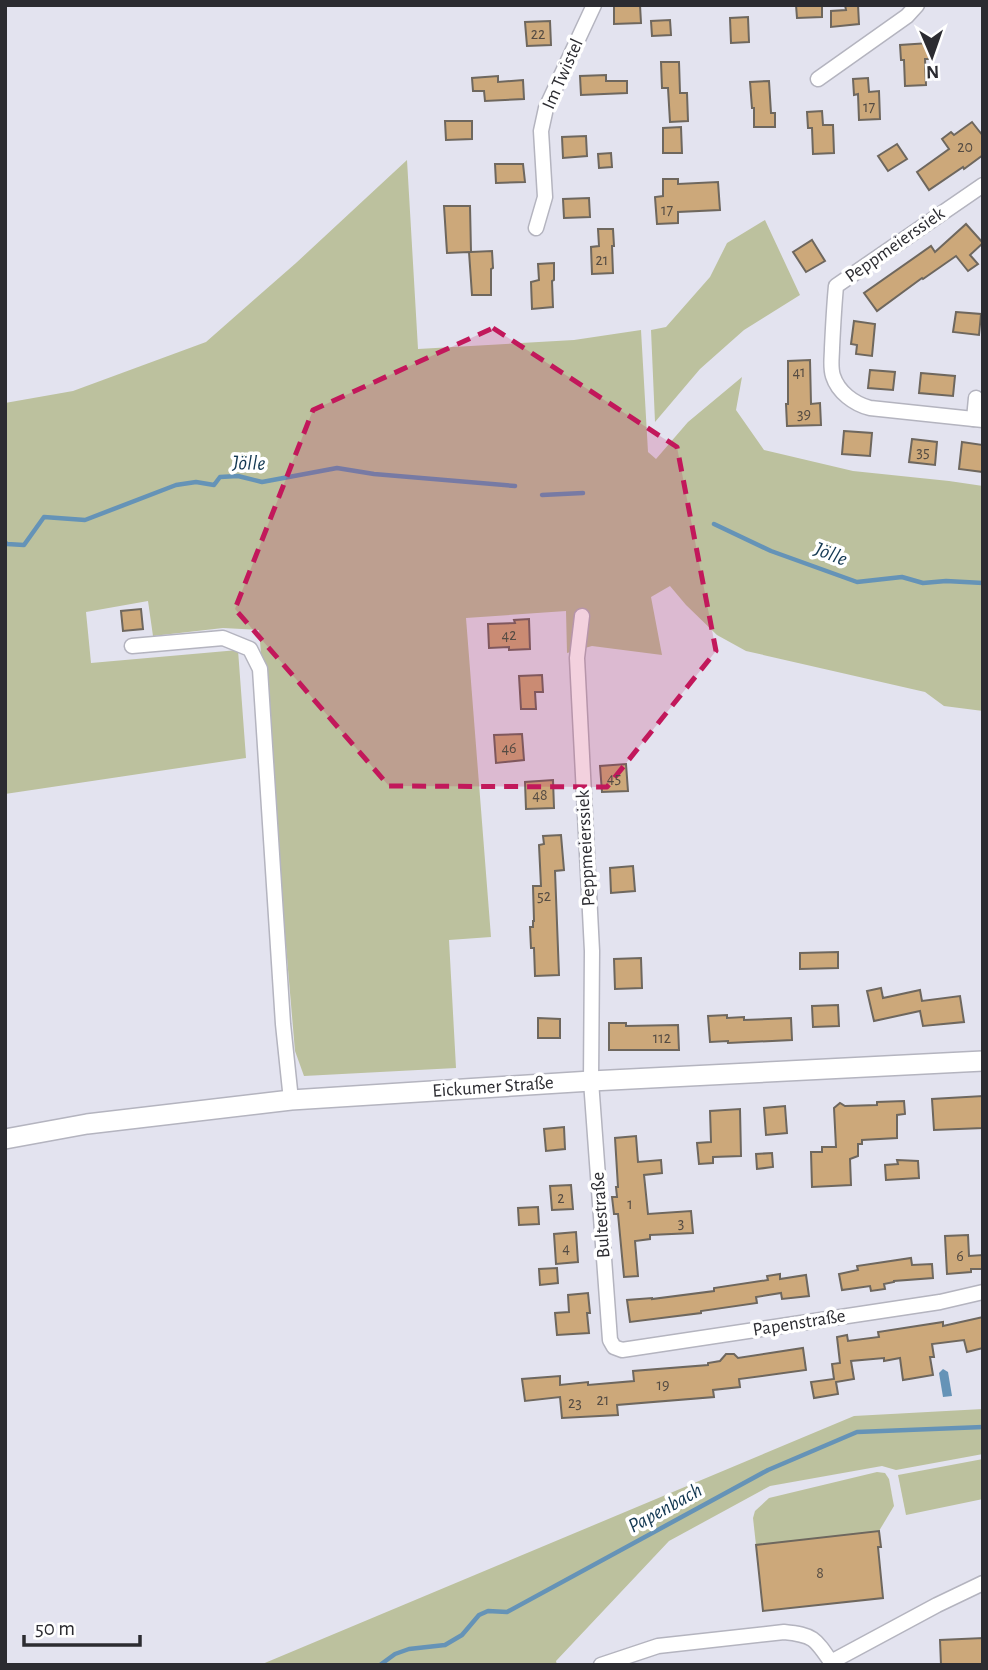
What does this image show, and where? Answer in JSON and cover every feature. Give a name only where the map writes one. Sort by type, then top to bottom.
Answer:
[{"type":"main road","name":"Eickumer Straße","points":[[5,1139],[87,1124],[291,1100],[983,1061]]},
{"type":"street","name":"Im Twistel","points":[[536,228],[545,197],[541,131],[547,108],[594,5]]},
{"type":"street","points":[[818,79],[907,16],[917,5]]},
{"type":"street","name":"Peppmeierssiek","points":[[976,398],[978,419],[859,405],[850,399],[832,374],[833,317],[836,286],[983,185]]},
{"type":"street","name":"Peppmeierssiek","points":[[582,616],[577,657],[592,951],[591,1081]]},
{"type":"street","points":[[132,646],[223,638],[250,649],[260,669],[283,1024],[291,1100]]},
{"type":"street","name":"Bultestraße","points":[[591,1081],[610,1340],[614,1347]]},
{"type":"street","name":"Papenstraße","points":[[614,1347],[622,1349],[940,1302],[983,1292]]},
{"type":"street","points":[[601,1665],[658,1646],[784,1632],[804,1634],[813,1639],[820,1645],[830,1663],[983,1583]]},
{"type":"highlighted area","points":[[493,328],[677,447],[716,651],[607,787],[389,786],[235,609],[313,410]]},
{"type":"green space","points":[[407,160],[418,349],[574,340],[641,330],[648,452],[656,459],[688,422],[742,377],[736,410],[764,450],[853,471],[983,486],[983,711],[944,706],[925,692],[746,651],[717,635],[670,586],[651,597],[662,655],[592,646],[567,653],[566,611],[466,618],[491,937],[449,940],[456,1068],[304,1076],[295,1051],[259,630],[223,628],[153,636],[148,601],[86,612],[91,663],[238,650],[246,758],[5,794],[5,403],[73,391],[206,342]]},
{"type":"green space","points":[[765,220],[800,295],[744,330],[700,369],[655,422],[651,330],[666,327],[710,277],[727,243]]},
{"type":"green space","points":[[983,1409],[983,1454],[896,1470],[882,1466],[770,1486],[669,1541],[556,1661],[557,1665],[260,1665],[854,1416]]},
{"type":"green space","points":[[983,1459],[983,1499],[906,1515],[898,1475]]},
{"type":"green space","points":[[877,1472],[885,1473],[889,1479],[894,1506],[879,1531],[756,1545],[753,1518],[755,1511],[769,1498]]},
{"type":"water","points":[[943,1369],[948,1372],[952,1396],[943,1397],[939,1373]]},
{"type":"building","points":[[614,5],[640,5],[641,23],[614,24]]},
{"type":"building","points":[[796,5],[822,5],[822,17],[797,18]]},
{"type":"building","points":[[845,5],[858,5],[859,24],[831,27],[831,11],[846,10]]},
{"type":"building","points":[[748,17],[749,42],[731,43],[730,18]]},
{"type":"building","points":[[670,20],[671,35],[652,36],[651,21]]},
{"type":"building","points":[[550,21],[551,45],[527,46],[525,22]]},
{"type":"building","points":[[929,43],[930,59],[925,59],[926,85],[905,86],[904,60],[901,60],[900,45]]},
{"type":"building","points":[[661,62],[679,62],[680,93],[687,93],[688,121],[670,122],[668,88],[662,88]]},
{"type":"building","points":[[606,75],[606,81],[627,81],[627,93],[581,95],[580,76]]},
{"type":"building","points":[[498,76],[498,82],[523,80],[524,99],[485,101],[484,91],[473,91],[472,78]]},
{"type":"building","points":[[868,78],[869,92],[879,91],[880,119],[859,120],[858,94],[854,95],[853,79]]},
{"type":"building","points":[[769,81],[771,113],[775,113],[775,127],[754,127],[750,82]]},
{"type":"building","points":[[822,111],[823,125],[833,125],[834,153],[813,154],[812,128],[808,128],[807,112]]},
{"type":"building","points":[[445,121],[472,121],[472,139],[446,140]]},
{"type":"building","points":[[972,122],[983,136],[983,155],[929,190],[917,172],[949,149],[942,139],[951,132],[954,135]]},
{"type":"building","points":[[681,127],[682,153],[663,153],[663,128]]},
{"type":"building","points":[[586,136],[587,156],[563,158],[562,137]]},
{"type":"building","points":[[897,144],[907,159],[888,171],[878,156]]},
{"type":"building","points":[[611,153],[612,167],[599,168],[598,154]]},
{"type":"building","points":[[495,164],[523,164],[525,182],[496,183]]},
{"type":"building","points":[[663,179],[678,179],[678,184],[718,182],[720,210],[678,212],[678,223],[657,224],[655,197],[663,196]]},
{"type":"building","points":[[589,198],[590,217],[564,218],[563,199]]},
{"type":"building","points":[[444,206],[470,206],[471,252],[492,251],[491,295],[472,295],[469,252],[447,253]]},
{"type":"building","points":[[966,224],[983,243],[970,255],[978,264],[968,271],[956,256],[877,311],[864,293],[931,246],[935,252]]},
{"type":"building","points":[[598,229],[613,229],[613,273],[592,274],[591,247],[599,246]]},
{"type":"building","points":[[812,240],[825,261],[806,272],[793,252]]},
{"type":"building","points":[[554,263],[553,307],[532,309],[531,282],[539,280],[538,264]]},
{"type":"building","points":[[956,312],[981,314],[979,335],[953,332]]},
{"type":"building","points":[[854,321],[875,324],[872,356],[856,354],[857,345],[851,344]]},
{"type":"building","points":[[810,360],[811,404],[820,403],[821,425],[787,426],[788,361]]},
{"type":"building","points":[[870,370],[895,372],[893,390],[868,388]]},
{"type":"building","points":[[921,373],[955,376],[953,396],[919,393]]},
{"type":"building","points":[[844,431],[872,433],[870,456],[842,454]]},
{"type":"building","points":[[912,439],[937,442],[935,465],[909,462]]},
{"type":"building","points":[[962,442],[983,445],[983,472],[959,469]]},
{"type":"building","points":[[141,609],[143,629],[123,631],[121,611]]},
{"type":"building","points":[[529,619],[530,649],[489,648],[488,624],[515,623],[514,620]]},
{"type":"building","points":[[542,675],[543,692],[535,692],[536,709],[521,709],[519,676]]},
{"type":"building","points":[[522,734],[524,760],[496,763],[494,735]]},
{"type":"building","points":[[626,764],[628,791],[602,792],[600,766]]},
{"type":"building","points":[[553,780],[554,808],[526,809],[525,782]]},
{"type":"building","points":[[561,835],[564,870],[555,871],[559,975],[535,976],[530,927],[533,927],[534,921],[533,886],[541,886],[539,845],[544,844],[543,836]]},
{"type":"building","points":[[633,866],[635,891],[611,893],[610,868]]},
{"type":"building","points":[[838,952],[838,968],[800,969],[800,953]]},
{"type":"building","points":[[641,958],[642,988],[615,989],[614,959]]},
{"type":"building","points":[[881,988],[883,998],[920,990],[922,1001],[960,996],[964,1022],[923,1026],[920,1011],[874,1021],[867,991]]},
{"type":"building","points":[[838,1005],[839,1026],[813,1027],[812,1006]]},
{"type":"building","points":[[727,1015],[727,1018],[744,1017],[744,1020],[791,1018],[792,1040],[710,1042],[708,1016]]},
{"type":"building","points":[[538,1018],[560,1019],[560,1038],[538,1038]]},
{"type":"building","points":[[609,1023],[626,1023],[626,1026],[678,1025],[679,1050],[609,1050]]},
{"type":"building","points":[[983,1096],[983,1128],[934,1130],[932,1099]]},
{"type":"building","points":[[904,1101],[905,1114],[897,1115],[897,1138],[862,1140],[862,1144],[858,1144],[858,1156],[850,1159],[851,1185],[812,1187],[811,1152],[822,1152],[822,1147],[836,1147],[834,1108],[840,1103],[845,1106],[877,1105],[877,1102]]},
{"type":"building","points":[[785,1106],[787,1133],[766,1135],[764,1108]]},
{"type":"building","points":[[740,1109],[741,1156],[713,1157],[713,1163],[699,1164],[697,1143],[711,1142],[710,1111]]},
{"type":"building","points":[[564,1127],[565,1149],[546,1151],[544,1129]]},
{"type":"building","points":[[636,1136],[638,1162],[661,1160],[662,1173],[644,1175],[648,1214],[691,1211],[693,1233],[650,1235],[650,1239],[635,1241],[638,1276],[624,1277],[618,1214],[614,1214],[612,1197],[617,1197],[618,1187],[615,1138]]},
{"type":"building","points":[[772,1153],[773,1167],[757,1169],[756,1154]]},
{"type":"building","points":[[897,1160],[918,1161],[919,1178],[886,1180],[885,1165],[898,1164]]},
{"type":"building","points":[[571,1185],[573,1209],[552,1210],[550,1186]]},
{"type":"building","points":[[538,1207],[539,1224],[519,1225],[518,1208]]},
{"type":"building","points":[[576,1232],[578,1262],[556,1264],[554,1234]]},
{"type":"building","points":[[968,1235],[969,1256],[983,1255],[983,1269],[947,1274],[945,1236]]},
{"type":"building","points":[[911,1258],[912,1265],[932,1264],[933,1278],[894,1281],[884,1284],[885,1289],[871,1291],[870,1286],[842,1290],[839,1274],[858,1270],[857,1266]]},
{"type":"building","points":[[557,1268],[558,1283],[540,1285],[539,1269]]},
{"type":"building","points":[[780,1274],[780,1279],[806,1275],[809,1296],[782,1299],[781,1293],[756,1297],[757,1303],[630,1322],[627,1300],[714,1291],[714,1288],[768,1280],[767,1276]]},
{"type":"building","points":[[588,1293],[589,1333],[557,1335],[555,1313],[569,1312],[568,1295]]},
{"type":"building","points":[[983,1317],[983,1348],[967,1352],[964,1340],[932,1344],[934,1357],[930,1357],[933,1375],[903,1380],[900,1358],[851,1361],[854,1379],[836,1382],[838,1394],[814,1398],[811,1382],[834,1379],[832,1364],[840,1363],[837,1337],[847,1335],[848,1341],[879,1337],[878,1332],[943,1322],[943,1326]]},
{"type":"building","points":[[803,1348],[806,1370],[739,1379],[740,1387],[713,1390],[714,1397],[617,1405],[618,1415],[562,1418],[560,1397],[525,1401],[522,1379],[560,1376],[560,1385],[634,1381],[633,1371],[708,1365],[720,1361],[726,1354],[734,1354],[738,1358]]},
{"type":"building","points":[[879,1531],[883,1598],[763,1611],[756,1545]]},
{"type":"building","points":[[983,1638],[983,1665],[941,1665],[940,1640]]},
{"type":"waterway","name":"Jölle","points":[[5,542],[24,545],[44,517],[85,520],[176,485],[196,482],[214,485],[220,477],[238,476],[262,482],[337,468],[374,474],[515,486]]},
{"type":"waterway","name":"Jölle","points":[[542,495],[583,493]]},
{"type":"waterway","name":"Jölle","points":[[714,524],[771,551],[857,582],[902,577],[923,583],[983,583]]},
{"type":"waterway","name":"Papenbach","points":[[380,1665],[395,1654],[409,1649],[445,1645],[462,1635],[479,1615],[488,1611],[507,1612],[768,1470],[857,1432],[983,1427]]}]
